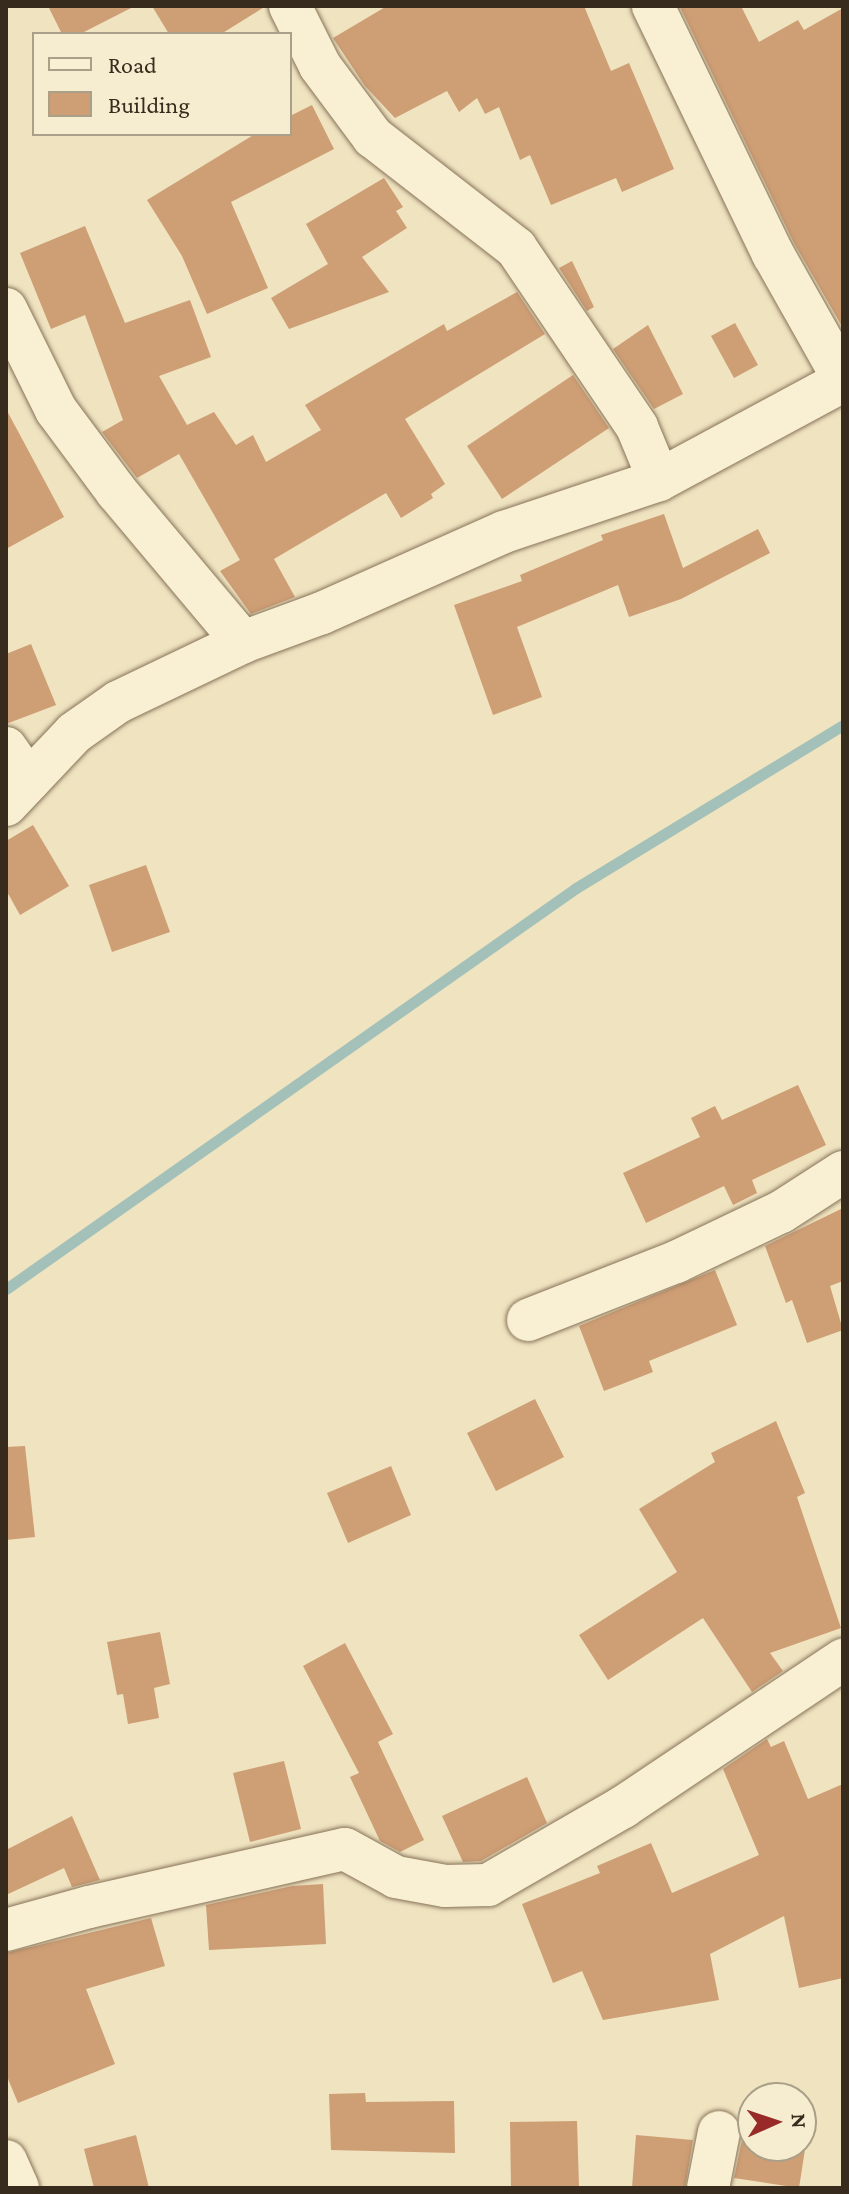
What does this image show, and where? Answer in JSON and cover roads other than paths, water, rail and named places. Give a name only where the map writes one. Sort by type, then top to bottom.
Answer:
[{"type":"street","points":[[14,778],[118,702],[243,642],[322,613],[504,532],[659,480],[843,380],[773,254],[653,6]]},
{"type":"street","points":[[304,9],[320,66],[373,137],[516,248],[637,427],[659,480]]},
{"type":"street","points":[[6,309],[56,410],[117,492],[243,642]]},
{"type":"street","points":[[528,1320],[676,1262],[781,1212],[843,1172]]},
{"type":"street","points":[[6,1930],[89,1907],[345,1849],[396,1877],[445,1886],[488,1885],[623,1807],[843,1660]]},
{"type":"street","points":[[708,2188],[719,2132]]},
{"type":"street","points":[[6,2161],[18,2188]]},
{"type":"waterway","points":[[6,1289],[576,888],[843,725]]}]
